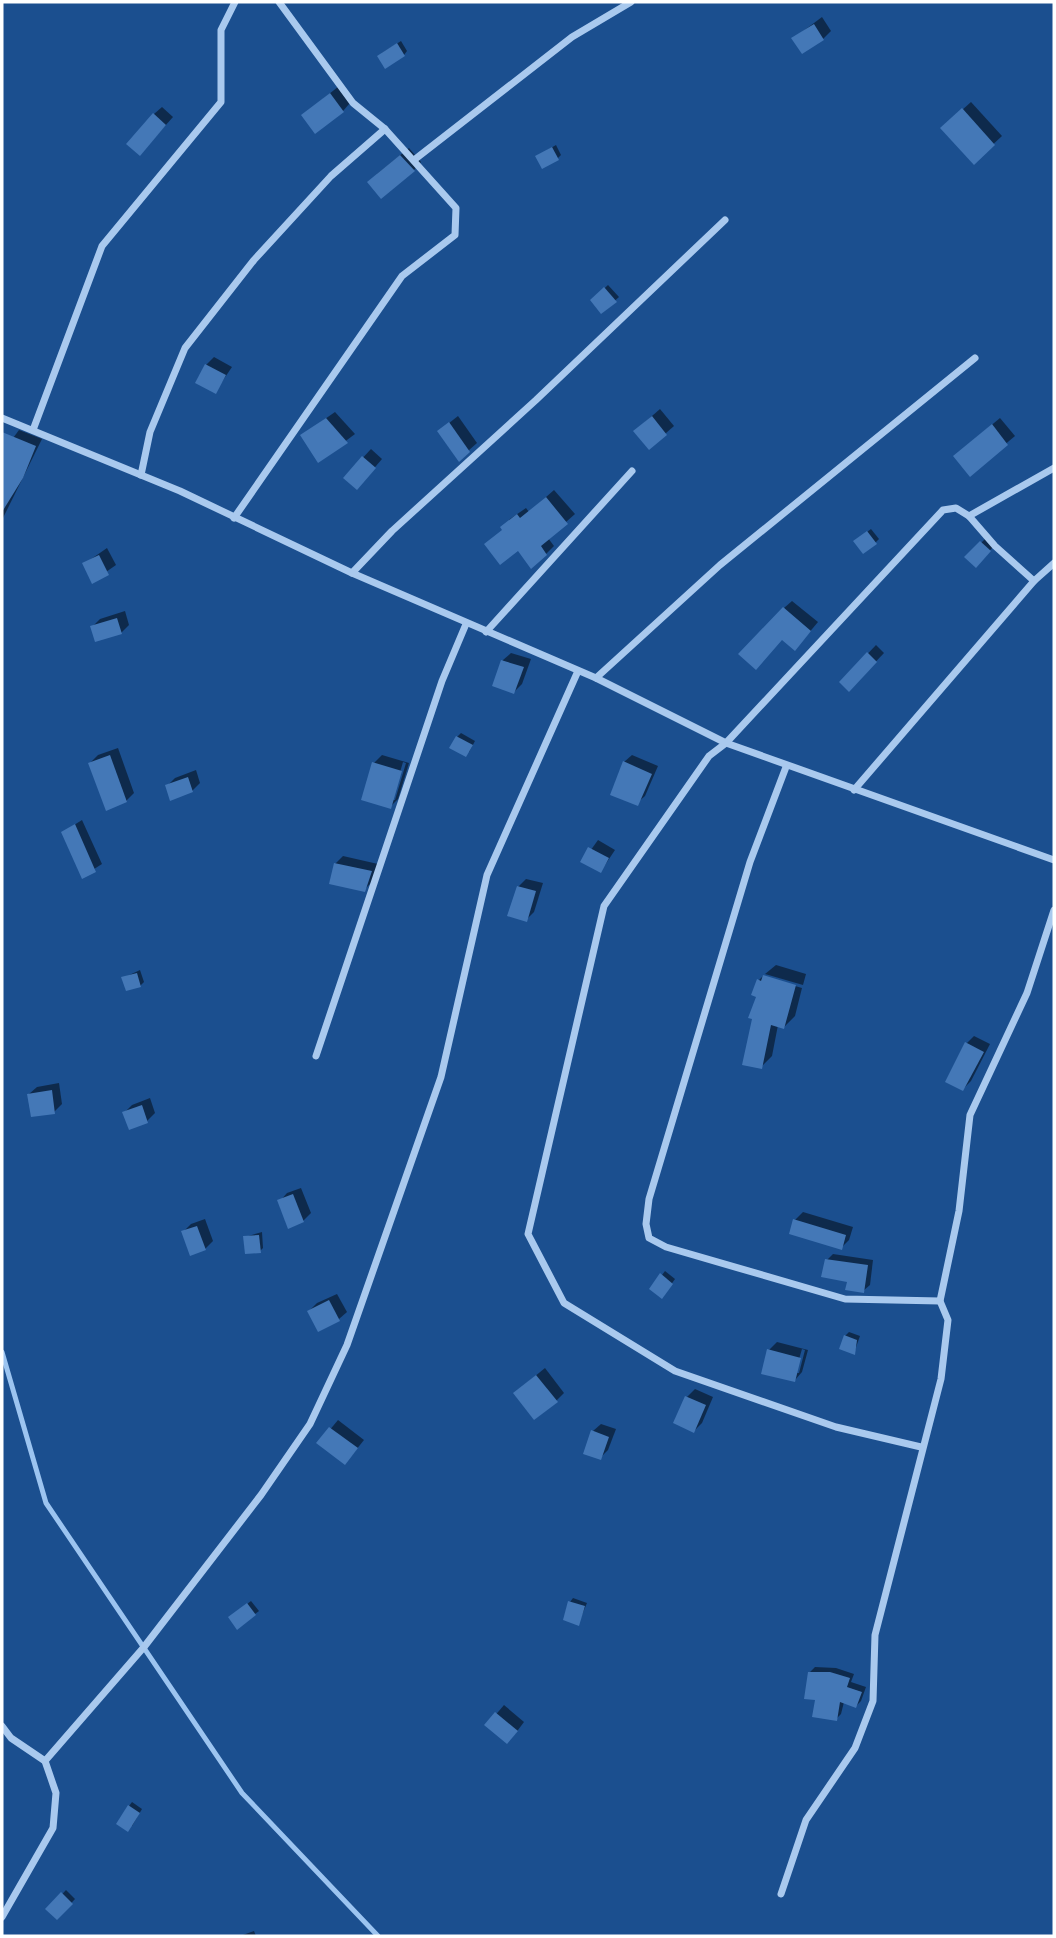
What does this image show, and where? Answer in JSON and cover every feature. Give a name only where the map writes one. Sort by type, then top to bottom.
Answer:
[{"type":"street","points":[[33,430],[102,246],[221,102],[221,30],[235,2]]},
{"type":"street","points":[[234,518],[402,276],[454,235],[456,208],[385,129],[353,103],[279,2]]},
{"type":"street","points":[[414,160],[572,37],[631,2]]},
{"type":"street","points":[[141,475],[150,432],[185,348],[254,260],[331,176],[385,129]]},
{"type":"street","points":[[352,573],[392,531],[536,400],[725,220]]},
{"type":"street","points":[[596,678],[720,565],[975,358]]},
{"type":"street","points":[[2,418],[141,475],[466,624],[596,678],[726,743],[786,767],[1054,860]]},
{"type":"street","points":[[969,516],[1054,468]]},
{"type":"street","points":[[486,632],[632,471]]},
{"type":"street","points":[[921,1447],[836,1427],[675,1371],[564,1303],[528,1234],[604,906],[709,755],[726,743],[943,510],[956,508],[969,516],[995,546],[1034,581]]},
{"type":"street","points":[[854,790],[1034,581],[1054,563]]},
{"type":"street","points":[[316,1056],[442,681],[466,624]]},
{"type":"street","points":[[45,1760],[144,1647],[261,1494],[310,1424],[346,1345],[441,1077],[487,874],[578,671]]},
{"type":"street","points":[[786,767],[750,862],[649,1199],[646,1224],[649,1238],[666,1247],[845,1299],[940,1301]]},
{"type":"street","points":[[781,1894],[806,1820],[855,1748],[873,1701],[875,1635],[921,1447],[941,1379],[947,1320],[940,1301],[959,1211],[970,1115],[1027,993],[1054,910]]},
{"type":"street","points":[[2,1726],[11,1738],[45,1760],[56,1793],[53,1828],[2,1917]]},
{"type":"building","points":[[814,24],[824,40],[802,54],[791,38]]},
{"type":"building","points":[[397,43],[405,56],[385,69],[377,56]]},
{"type":"building","points":[[330,93],[344,112],[315,134],[301,115]]},
{"type":"building","points":[[962,108],[995,145],[974,165],[940,128]]},
{"type":"building","points":[[153,113],[166,125],[140,156],[126,144]]},
{"type":"building","points":[[552,147],[559,160],[542,169],[535,156]]},
{"type":"building","points":[[400,155],[415,171],[381,199],[367,182]]},
{"type":"building","points":[[604,287],[617,302],[601,314],[590,300]]},
{"type":"building","points":[[205,364],[226,375],[216,394],[195,383]]},
{"type":"building","points":[[652,416],[667,435],[649,450],[633,431]]},
{"type":"building","points":[[326,418],[348,443],[318,463],[300,435]]},
{"type":"building","points":[[449,422],[470,452],[459,462],[437,431]]},
{"type":"building","points":[[992,424],[1008,445],[970,477],[953,456]]},
{"type":"building","points":[[2,432],[36,446],[23,478],[2,512]]},
{"type":"building","points":[[362,456],[376,468],[357,490],[343,478]]},
{"type":"building","points":[[546,497],[568,524],[541,546],[547,555],[531,569],[518,551],[500,565],[484,544],[517,514],[520,518]]},
{"type":"building","points":[[867,531],[877,544],[863,554],[853,541]]},
{"type":"building","points":[[980,541],[991,551],[976,568],[964,557]]},
{"type":"building","points":[[99,555],[109,575],[92,584],[82,563]]},
{"type":"building","points":[[783,607],[811,631],[795,651],[782,640],[756,670],[738,654]]},
{"type":"building","points":[[117,618],[122,634],[95,642],[90,626]]},
{"type":"building","points":[[867,652],[877,662],[849,692],[839,682]]},
{"type":"building","points":[[501,660],[524,667],[514,694],[492,686]]},
{"type":"building","points":[[456,736],[473,745],[466,757],[449,748]]},
{"type":"building","points":[[110,755],[127,802],[106,811],[88,763]]},
{"type":"building","points":[[623,761],[652,774],[638,806],[610,795]]},
{"type":"building","points":[[372,762],[402,771],[391,809],[361,800]]},
{"type":"building","points":[[188,777],[193,792],[170,801],[165,785]]},
{"type":"building","points":[[75,824],[96,872],[82,879],[61,832]]},
{"type":"building","points":[[588,847],[609,858],[601,873],[580,862]]},
{"type":"building","points":[[334,863],[372,871],[365,892],[329,884]]},
{"type":"building","points":[[517,886],[536,891],[527,922],[507,916]]},
{"type":"building","points":[[137,973],[141,987],[126,991],[121,977]]},
{"type":"building","points":[[763,975],[796,985],[784,1029],[771,1025],[762,1069],[742,1065],[752,1019],[748,1018],[756,997],[751,995],[757,979],[761,981]]},
{"type":"building","points":[[965,1042],[984,1052],[963,1091],[945,1082]]},
{"type":"building","points":[[52,1090],[55,1114],[31,1117],[27,1094]]},
{"type":"building","points":[[142,1105],[148,1123],[129,1130],[122,1112]]},
{"type":"building","points":[[293,1194],[304,1222],[288,1229],[277,1200]]},
{"type":"building","points":[[793,1219],[846,1235],[842,1250],[789,1234]]},
{"type":"building","points":[[197,1226],[206,1250],[190,1256],[181,1231]]},
{"type":"building","points":[[259,1235],[261,1253],[245,1254],[243,1236]]},
{"type":"building","points":[[825,1259],[868,1265],[864,1293],[845,1290],[847,1282],[821,1277]]},
{"type":"building","points":[[660,1273],[673,1284],[662,1299],[649,1289]]},
{"type":"building","points":[[329,1300],[340,1321],[318,1332],[307,1311]]},
{"type":"building","points":[[844,1335],[857,1340],[855,1355],[839,1349]]},
{"type":"building","points":[[767,1349],[801,1358],[795,1382],[761,1374]]},
{"type":"building","points":[[536,1375],[558,1402],[534,1420],[513,1393]]},
{"type":"building","points":[[685,1396],[706,1405],[694,1433],[673,1423]]},
{"type":"building","points":[[329,1427],[358,1448],[345,1465],[316,1443]]},
{"type":"building","points":[[591,1430],[609,1437],[601,1460],[583,1454]]},
{"type":"building","points":[[568,1601],[585,1606],[579,1626],[563,1620]]},
{"type":"building","points":[[247,1603],[256,1615],[237,1630],[228,1617]]},
{"type":"building","points":[[808,1672],[830,1672],[850,1678],[847,1687],[862,1692],[856,1708],[840,1702],[837,1721],[812,1717],[815,1700],[804,1699]]},
{"type":"building","points":[[495,1712],[518,1731],[507,1744],[484,1725]]},
{"type":"building","points":[[128,1805],[140,1813],[128,1832],[116,1824]]},
{"type":"building","points":[[61,1892],[73,1904],[57,1920],[45,1909]]},
{"type":"waterway","points":[[2,1352],[46,1503],[242,1793],[378,1936]]}]
